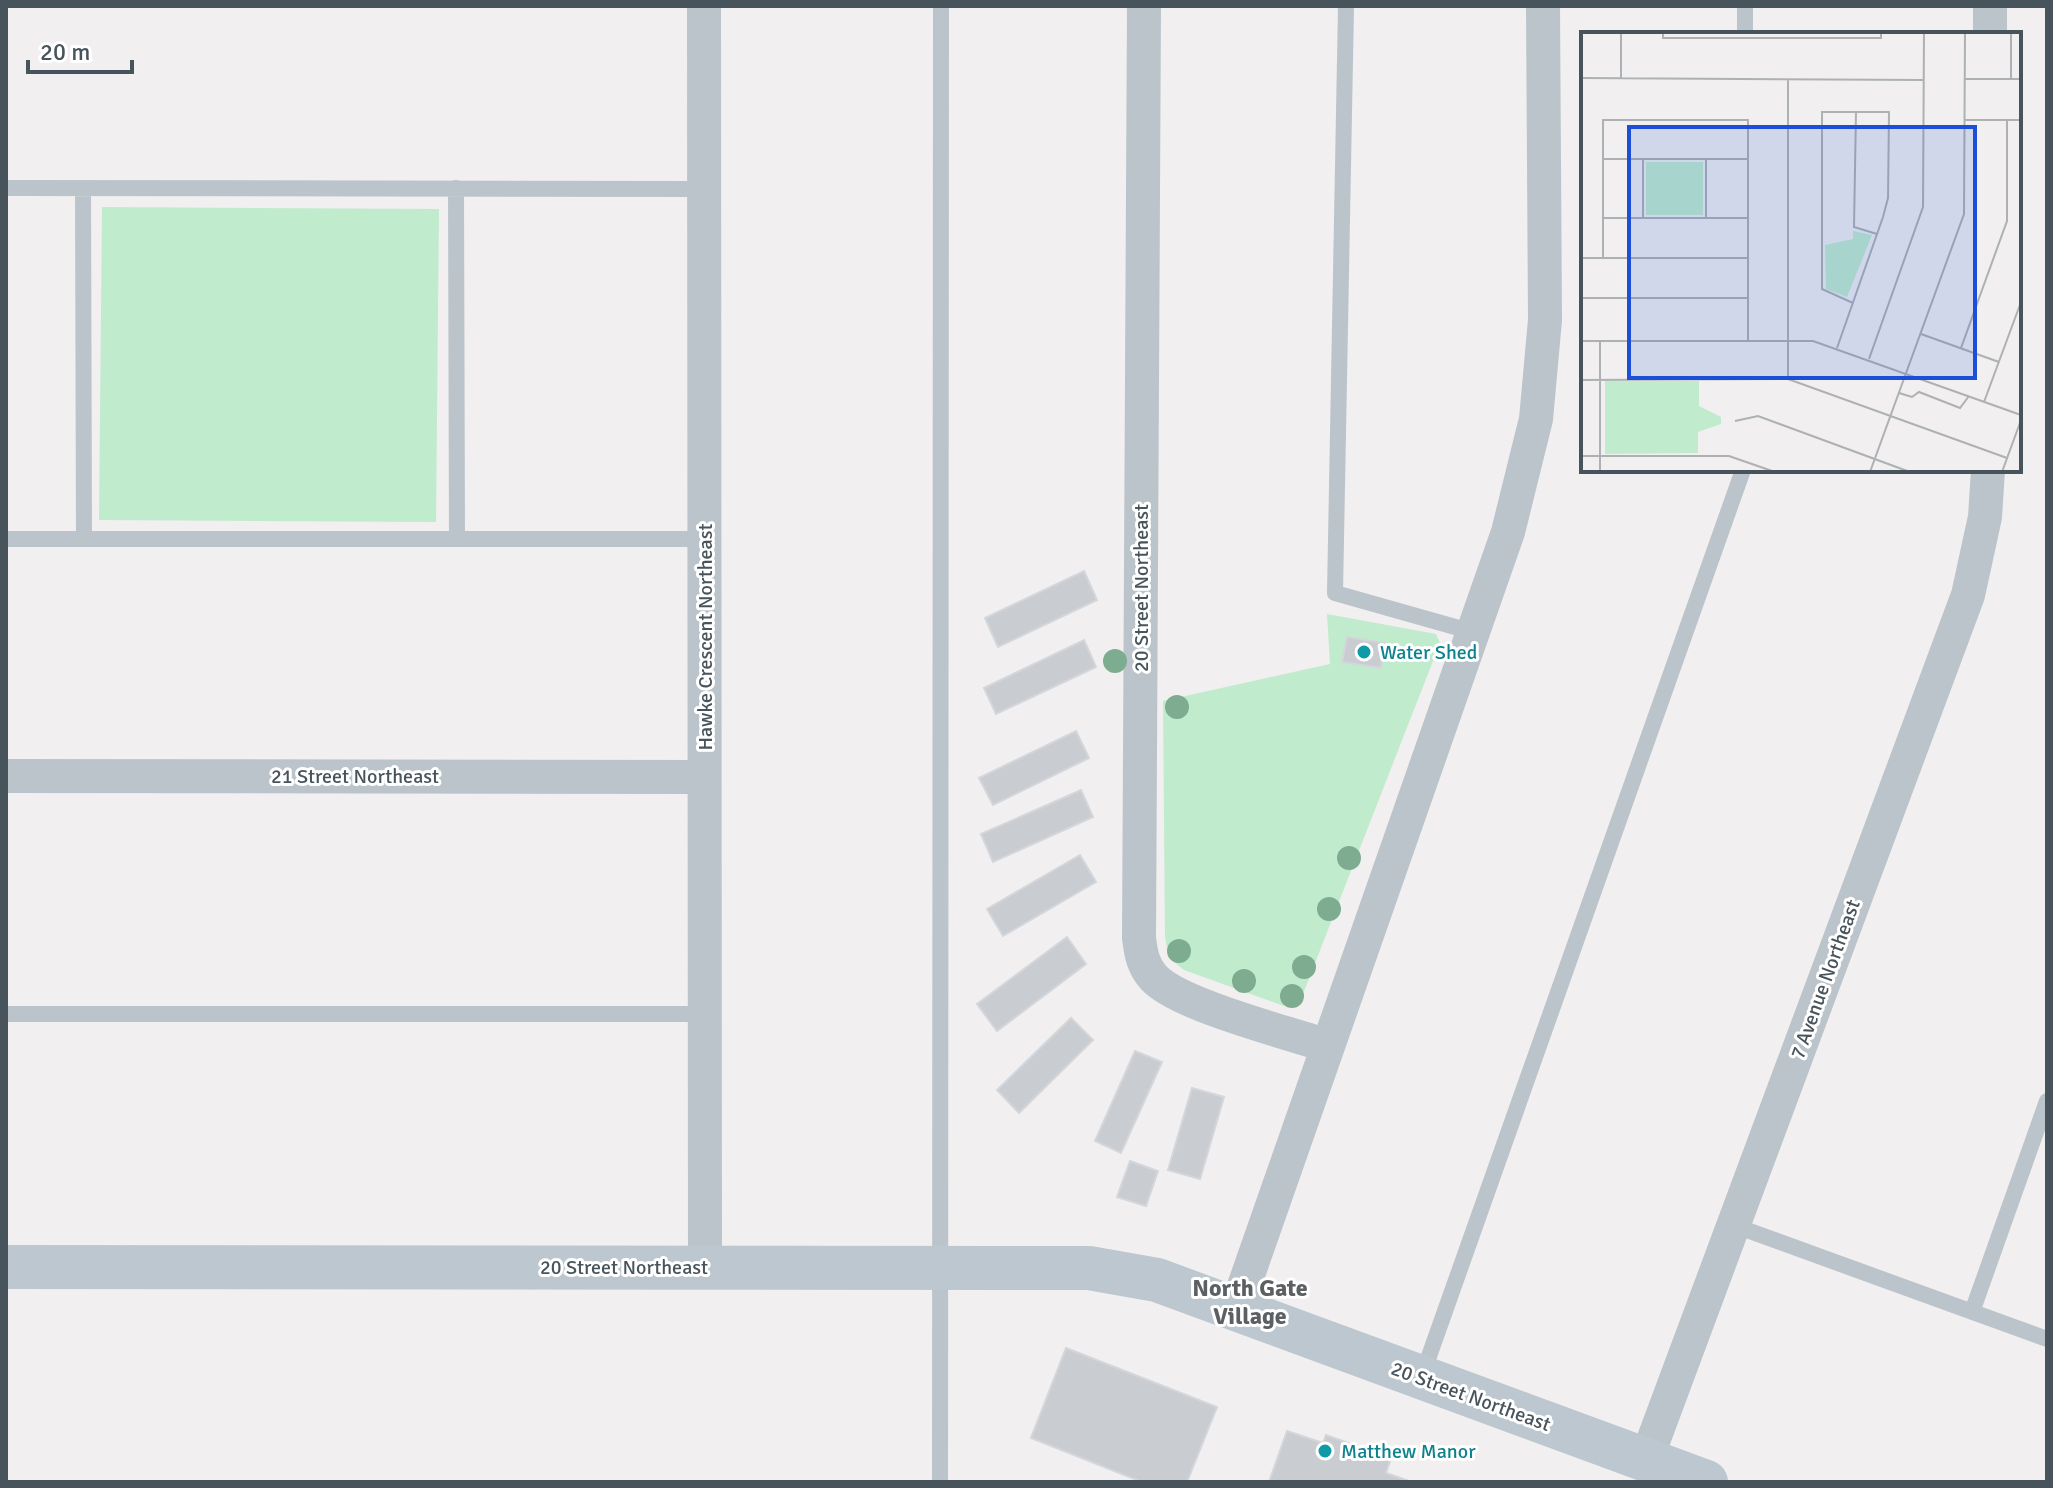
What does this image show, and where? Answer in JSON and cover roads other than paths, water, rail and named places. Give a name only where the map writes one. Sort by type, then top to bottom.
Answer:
[{"type":"street","name":"Hawke Crescent Northeast","points":[[704,6],[705,1267]]},
{"type":"street","name":"20 Street Northeast","points":[[1144,6],[1139,938],[1142,961],[1155,979],[1176,995],[1328,1046]]},
{"type":"street","points":[[1236,1309],[1508,532],[1536,419],[1545,320],[1543,6]]},
{"type":"street","points":[[1990,6],[1990,32]]},
{"type":"street","name":"7 Avenue Northeast","points":[[1642,1471],[1968,595],[1985,517],[1988,472]]},
{"type":"street","name":"21 Street Northeast","points":[[6,776],[704,777]]},
{"type":"street","name":"20 Street Northeast","points":[[6,1267],[1089,1268],[1157,1280],[1421,1377],[1642,1471],[1706,1482]]},
{"type":"lane","points":[[940,1482],[941,6]]},
{"type":"lane","points":[[1346,6],[1335,593],[1473,632]]},
{"type":"lane","points":[[1745,6],[1745,32]]},
{"type":"lane","points":[[6,188],[705,189]]},
{"type":"lane","points":[[456,188],[457,539]]},
{"type":"lane","points":[[83,189],[84,539]]},
{"type":"lane","points":[[1421,1377],[1742,472]]},
{"type":"lane","points":[[6,539],[705,539]]},
{"type":"lane","points":[[6,1014],[705,1014]]},
{"type":"lane","points":[[1972,1312],[2047,1101]]},
{"type":"lane","points":[[1733,1225],[2047,1339]]},
{"type":"place","name":"Water Shed","points":[[1364,652]]},
{"type":"place","name":"Matthew Manor","points":[[1325,1451]]},
{"type":"district","name":"North Gate Village","points":[[1250,1302]]}]
